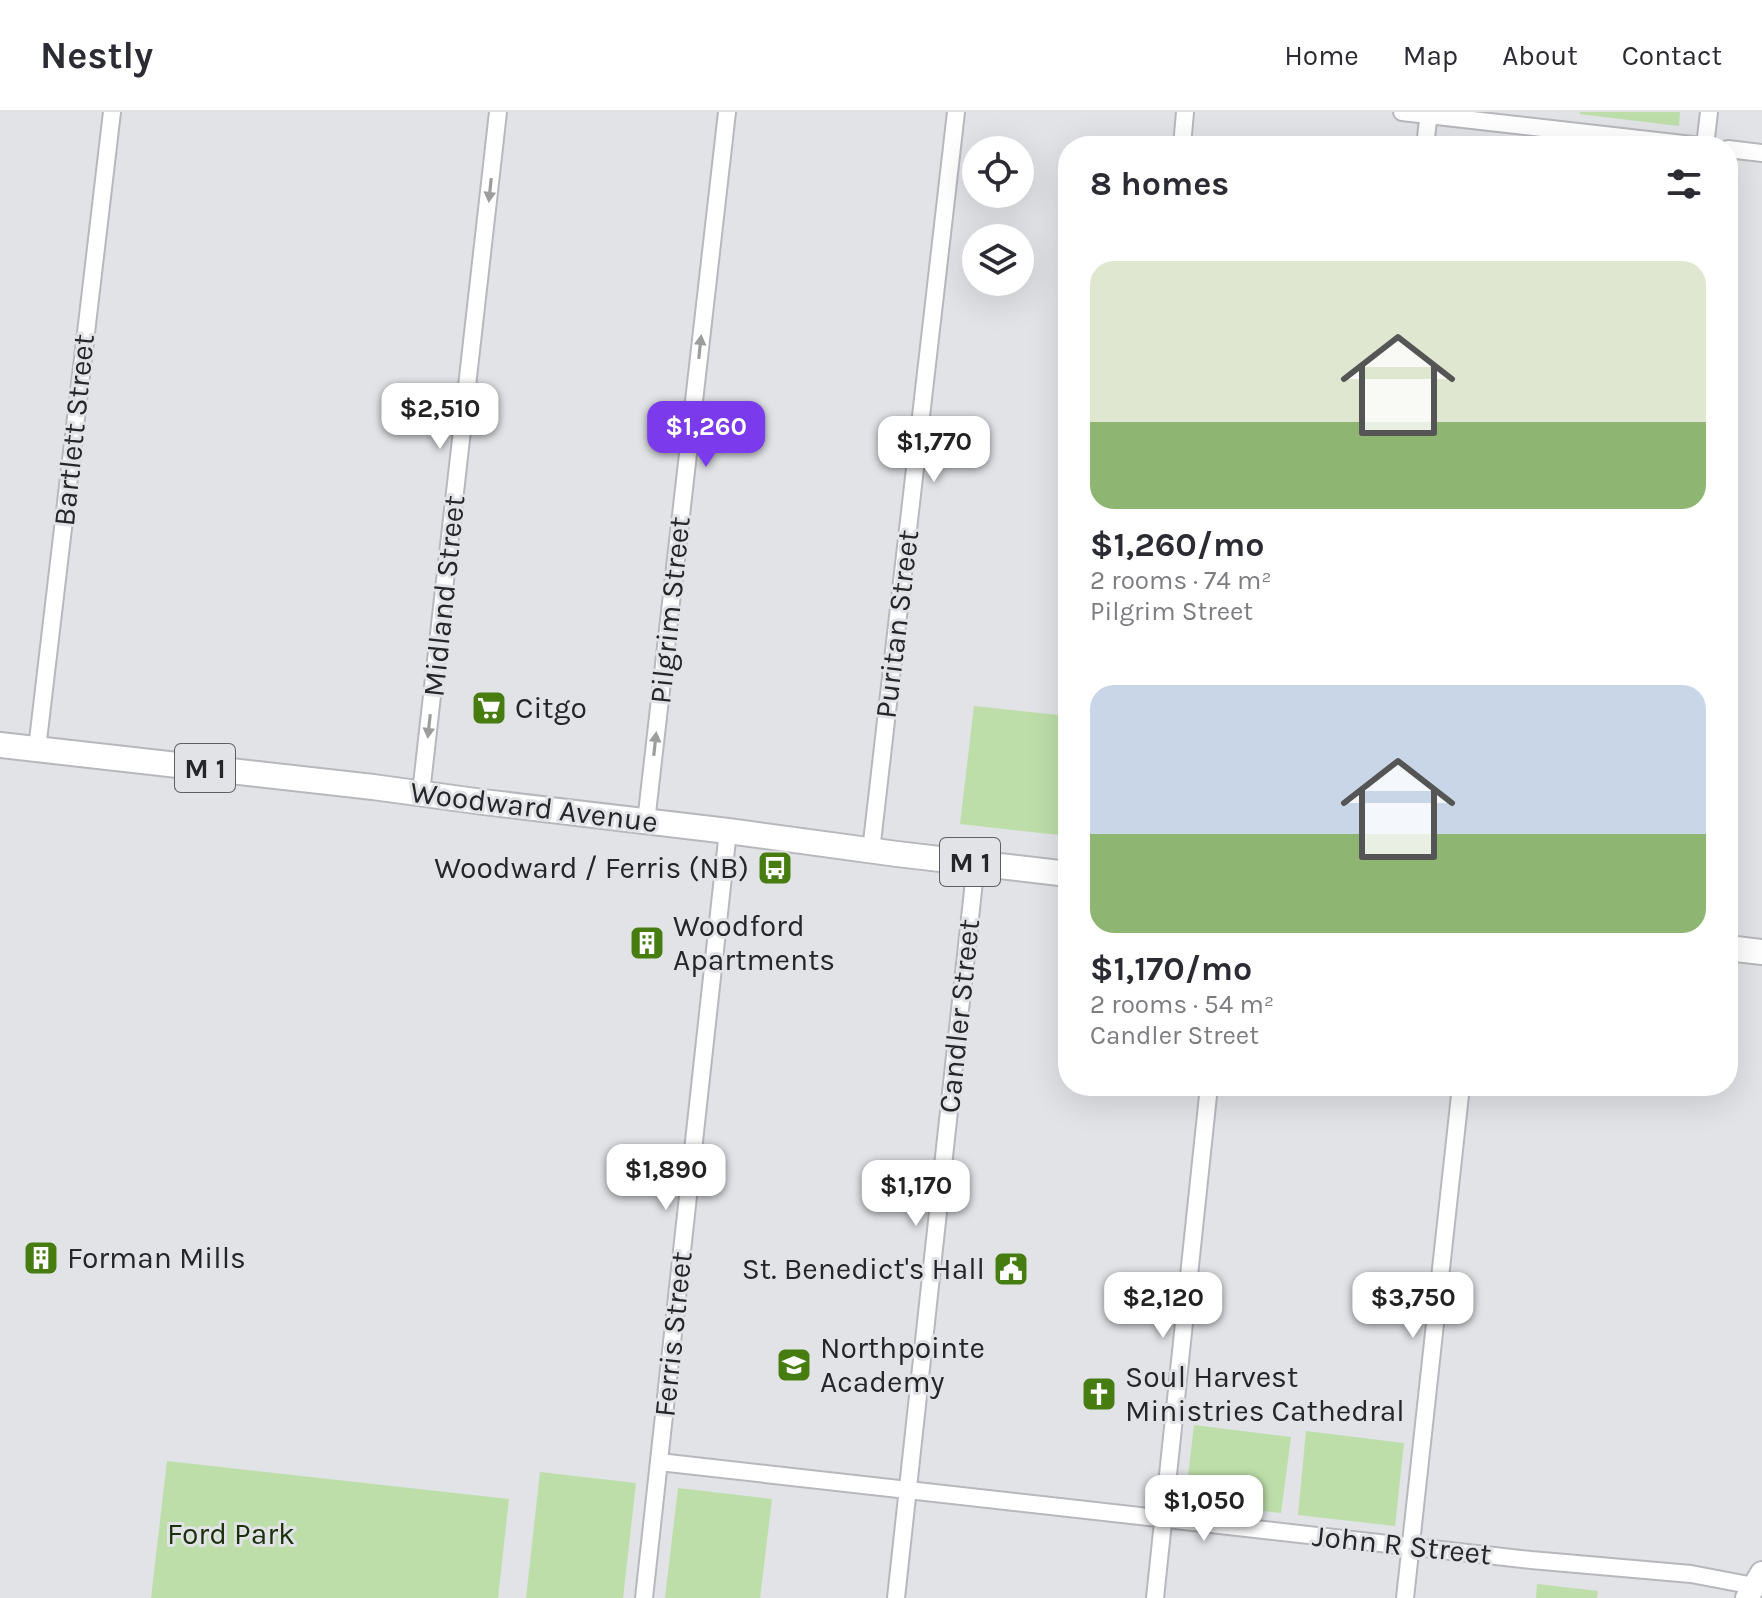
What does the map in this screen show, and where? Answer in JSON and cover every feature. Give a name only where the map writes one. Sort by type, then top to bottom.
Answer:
[{"type":"main road","name":"Woodward Avenue","points":[[0,745],[421,793],[1058,873]]},
{"type":"main road","points":[[1738,949],[1762,952]]},
{"type":"street","name":"Bartlett Street","points":[[37,749],[112,112]]},
{"type":"street","name":"Midland Street","points":[[421,793],[498,112]]},
{"type":"street","name":"Pilgrim Street","points":[[646,822],[727,112]]},
{"type":"street","name":"Puritan Street","points":[[871,851],[956,112]]},
{"type":"street","points":[[1183,136],[1185,112]]},
{"type":"street","points":[[1402,112],[1617,136]]},
{"type":"street","points":[[1705,136],[1709,112]]},
{"type":"street","points":[[1426,136],[1429,114]]},
{"type":"street","points":[[1738,150],[1762,153]]},
{"type":"street","name":"Ferris Street","points":[[644,1598],[728,831]]},
{"type":"street","name":"Candler Street","points":[[896,1598],[976,863]]},
{"type":"street","points":[[1155,1598],[1208,1096]]},
{"type":"street","points":[[1405,1598],[1460,1096]]},
{"type":"street","name":"John R Street","points":[[659,1462],[1531,1560],[1691,1574],[1756,1587]]},
{"type":"green space","points":[[1580,112],[1680,112],[1679,126]]},
{"type":"green space","points":[[974,706],[1058,715],[1058,835],[960,824]]},
{"type":"green space","points":[[1194,1425],[1291,1437],[1281,1513],[1185,1502]]},
{"type":"green space","points":[[1306,1431],[1404,1443],[1395,1526],[1298,1515]]},
{"type":"green space","name":"Ford Park","points":[[167,1461],[509,1499],[498,1598],[151,1598]]},
{"type":"green space","points":[[540,1472],[636,1483],[623,1598],[526,1598]]},
{"type":"green space","points":[[678,1488],[772,1499],[760,1598],[665,1598]]},
{"type":"green space","points":[[1537,1584],[1598,1591],[1597,1598],[1536,1598]]},
{"type":"place","name":"Citgo","points":[[489,708]]},
{"type":"place","name":"Woodward / Ferris (NB)","points":[[775,868]]},
{"type":"place","name":"Woodford Apartments","points":[[647,943]]},
{"type":"place","name":"Forman Mills","points":[[41,1258]]},
{"type":"place","name":"St. Benedict's Hall","points":[[1011,1269]]},
{"type":"place","name":"Northpointe Academy","points":[[794,1365]]},
{"type":"place","name":"Soul Harvest Ministries Cathedral","points":[[1099,1394]]}]
